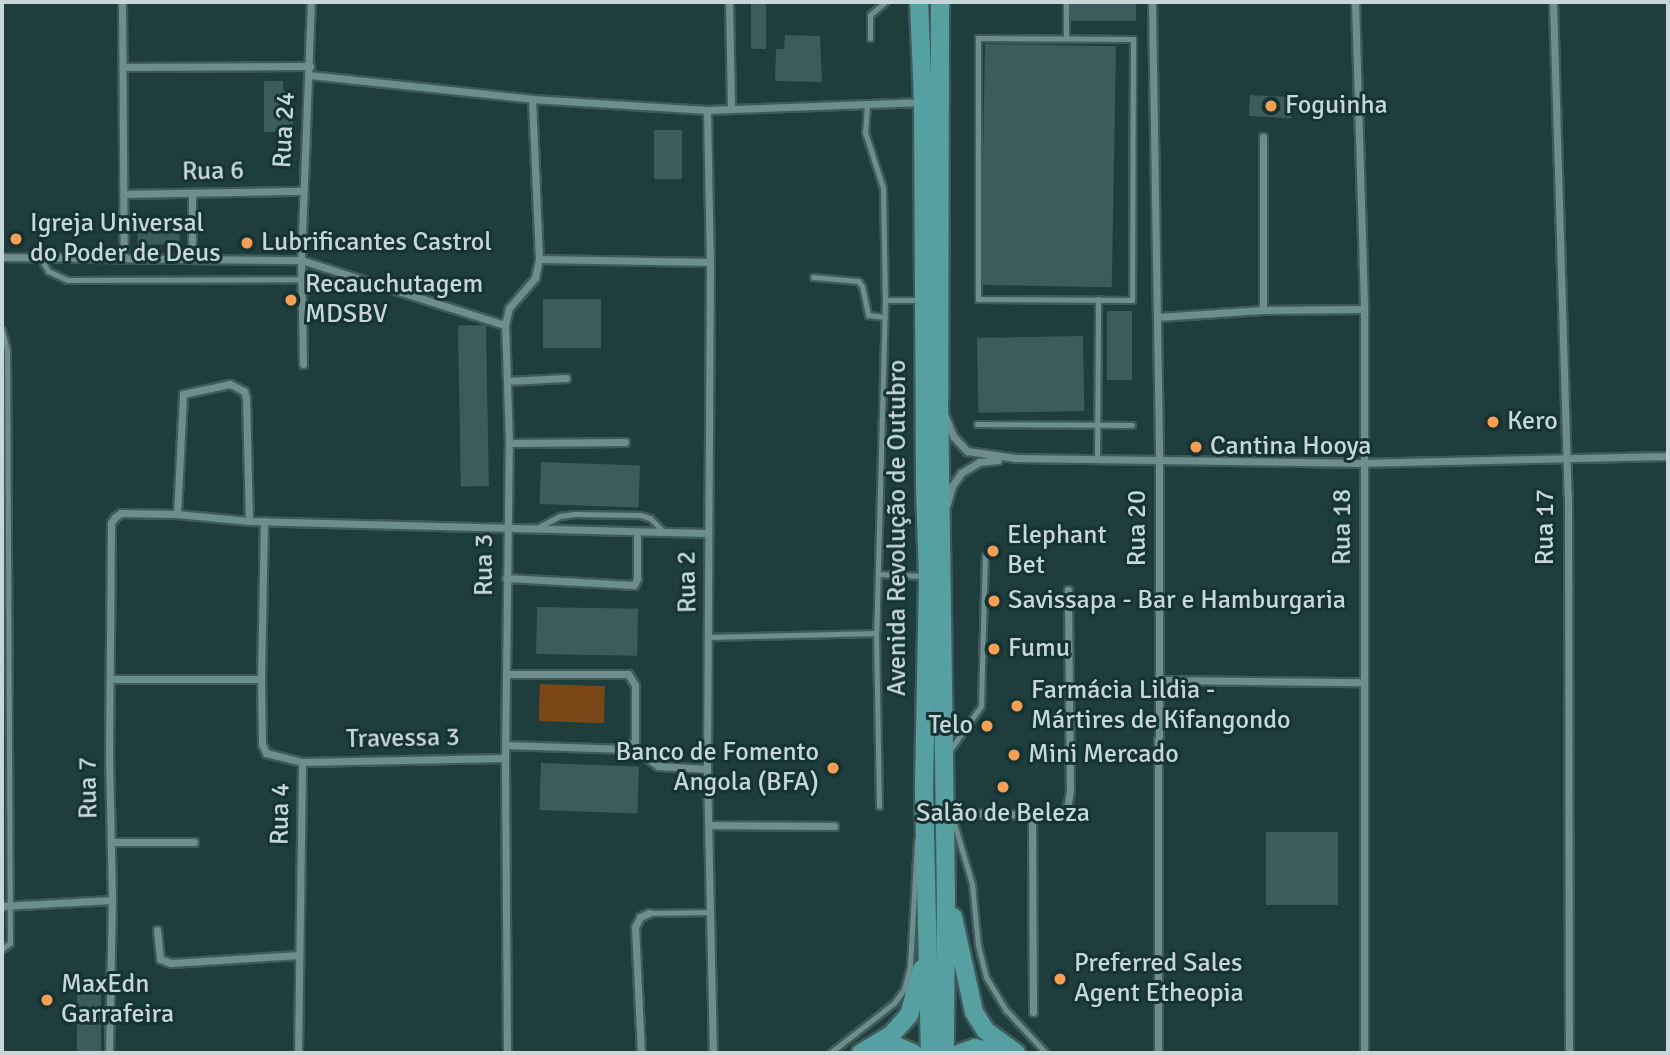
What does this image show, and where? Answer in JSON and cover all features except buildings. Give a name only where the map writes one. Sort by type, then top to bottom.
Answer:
[{"type":"main road","name":"Avenida Revolução de Outubro","points":[[919,2],[923,102],[928,577],[924,790],[930,1053]]},
{"type":"main road","name":"Avenida Revolução de Outubro","points":[[940,2],[939,399],[946,892],[945,1053]]},
{"type":"main road","points":[[946,892],[974,1013],[986,1031],[1016,1053]]},
{"type":"main road","points":[[861,1053],[891,1035],[909,1015],[915,1000],[929,932]]},
{"type":"main road","points":[[870,1053],[894,1045],[913,1053]]},
{"type":"main road","points":[[960,1053],[975,1048],[997,1053]]},
{"type":"street","points":[[122,2],[124,258]]},
{"type":"street","name":"Rua 24","points":[[303,364],[301,260],[311,2]]},
{"type":"street","points":[[729,2],[731,108]]},
{"type":"street","name":"Rua 20","points":[[1152,2],[1159,462],[1158,1053]]},
{"type":"street","name":"Rua 18","points":[[1355,2],[1364,309],[1364,1053]]},
{"type":"street","name":"Rua 17","points":[[1553,2],[1567,456],[1569,1053]]},
{"type":"street","points":[[123,67],[310,66]]},
{"type":"street","points":[[309,75],[531,99],[707,110],[923,102]]},
{"type":"street","points":[[531,99],[539,259],[710,262]]},
{"type":"street","name":"Rua 2","points":[[707,110],[710,262],[707,769],[713,1053]]},
{"type":"street","points":[[1262,137],[1263,310]]},
{"type":"street","name":"Rua 6","points":[[124,194],[303,191]]},
{"type":"street","points":[[192,193],[192,259]]},
{"type":"street","points":[[2,257],[301,260],[505,325]]},
{"type":"street","name":"Rua 3","points":[[507,1053],[505,758],[509,443],[505,325],[509,308],[535,278],[539,259]]},
{"type":"street","points":[[1158,317],[1263,310],[1364,309]]},
{"type":"street","points":[[507,381],[566,378]]},
{"type":"street","points":[[249,521],[244,391],[230,384],[189,391],[183,394],[180,400],[177,514],[249,521],[708,533]]},
{"type":"street","points":[[939,399],[953,436],[967,451],[1015,458],[1364,463],[1567,456],[1668,456]]},
{"type":"street","points":[[509,443],[625,442]]},
{"type":"street","points":[[942,522],[952,486],[961,473],[979,462],[1015,458]]},
{"type":"street","name":"Rua 7","points":[[109,1053],[112,900],[111,523],[121,513],[177,514]]},
{"type":"street","name":"Rua 4","points":[[264,521],[262,744],[266,753],[302,762],[298,1053]]},
{"type":"street","points":[[506,578],[634,585],[637,579],[637,532]]},
{"type":"street","points":[[951,813],[1061,814],[1069,801],[1068,590]]},
{"type":"street","points":[[507,674],[628,674],[635,685],[632,747]]},
{"type":"street","points":[[111,679],[261,679]]},
{"type":"street","points":[[1160,680],[1363,682]]},
{"type":"street","points":[[506,745],[632,747]]},
{"type":"street","points":[[632,747],[658,766],[707,769]]},
{"type":"street","name":"Travessa 3","points":[[302,762],[505,758]]},
{"type":"street","points":[[1031,815],[1033,1012]]},
{"type":"street","points":[[709,825],[834,826]]},
{"type":"street","points":[[111,842],[194,842]]},
{"type":"street","points":[[5,906],[112,900]]},
{"type":"street","points":[[641,1053],[635,927],[640,918],[649,913]]},
{"type":"street","points":[[157,930],[160,959],[164,962],[299,955]]},
{"type":"lane","points":[[870,38],[870,15],[885,2]]},
{"type":"lane","points":[[1066,2],[1066,38]]},
{"type":"lane","points":[[978,38],[1066,38],[1132,39],[1132,300],[978,299],[978,38]]},
{"type":"lane","points":[[867,105],[865,132],[883,188],[885,300],[876,632],[879,806]]},
{"type":"lane","points":[[40,257],[47,271],[67,280],[301,279]]},
{"type":"lane","points":[[813,277],[858,281],[862,286],[868,315],[885,317]]},
{"type":"lane","points":[[1097,460],[1098,299]]},
{"type":"lane","points":[[885,300],[924,300]]},
{"type":"lane","points":[[2,330],[7,350],[5,906],[10,943],[2,948]]},
{"type":"lane","points":[[977,424],[1132,425]]},
{"type":"lane","points":[[536,528],[560,516],[640,515],[650,518],[664,532]]},
{"type":"lane","points":[[944,758],[981,706],[985,556]]},
{"type":"lane","points":[[878,574],[928,577]]},
{"type":"lane","points":[[709,637],[876,632]]},
{"type":"lane","points":[[944,789],[972,884],[978,945],[986,977],[1006,1010],[1046,1053]]},
{"type":"lane","points":[[830,1053],[894,1003],[904,989],[910,965],[915,855],[924,790]]},
{"type":"lane","points":[[649,913],[711,912]]},
{"type":"shaded area","points":[[540,684],[605,686],[604,723],[539,721]]},
{"type":"place","name":"Foguinha","points":[[1271,106]]},
{"type":"place","name":"Igreja Universal do Poder de Deus","points":[[16,239]]},
{"type":"place","name":"Lubrificantes Castrol","points":[[247,243]]},
{"type":"place","name":"Recauchutagem MDSBV","points":[[291,300]]},
{"type":"place","name":"Kero","points":[[1493,422]]},
{"type":"place","name":"Cantina Hooya","points":[[1196,447]]},
{"type":"place","name":"Elephant Bet","points":[[993,551]]},
{"type":"place","name":"Savissapa - Bar e Hamburgaria","points":[[994,601]]},
{"type":"place","name":"Fumu","points":[[994,649]]},
{"type":"place","name":"Farmácia Lildia - Mártires de Kifangondo","points":[[1017,706]]},
{"type":"place","name":"Telo","points":[[987,726]]},
{"type":"place","name":"Mini Mercado","points":[[1014,755]]},
{"type":"place","name":"Banco de Fomento Angola (BFA)","points":[[833,768]]},
{"type":"place","name":"Salão de Beleza","points":[[1003,787]]},
{"type":"place","name":"Preferred Sales Agent Etheopia","points":[[1060,979]]},
{"type":"place","name":"MaxEdn Garrafeira","points":[[47,1000]]}]
